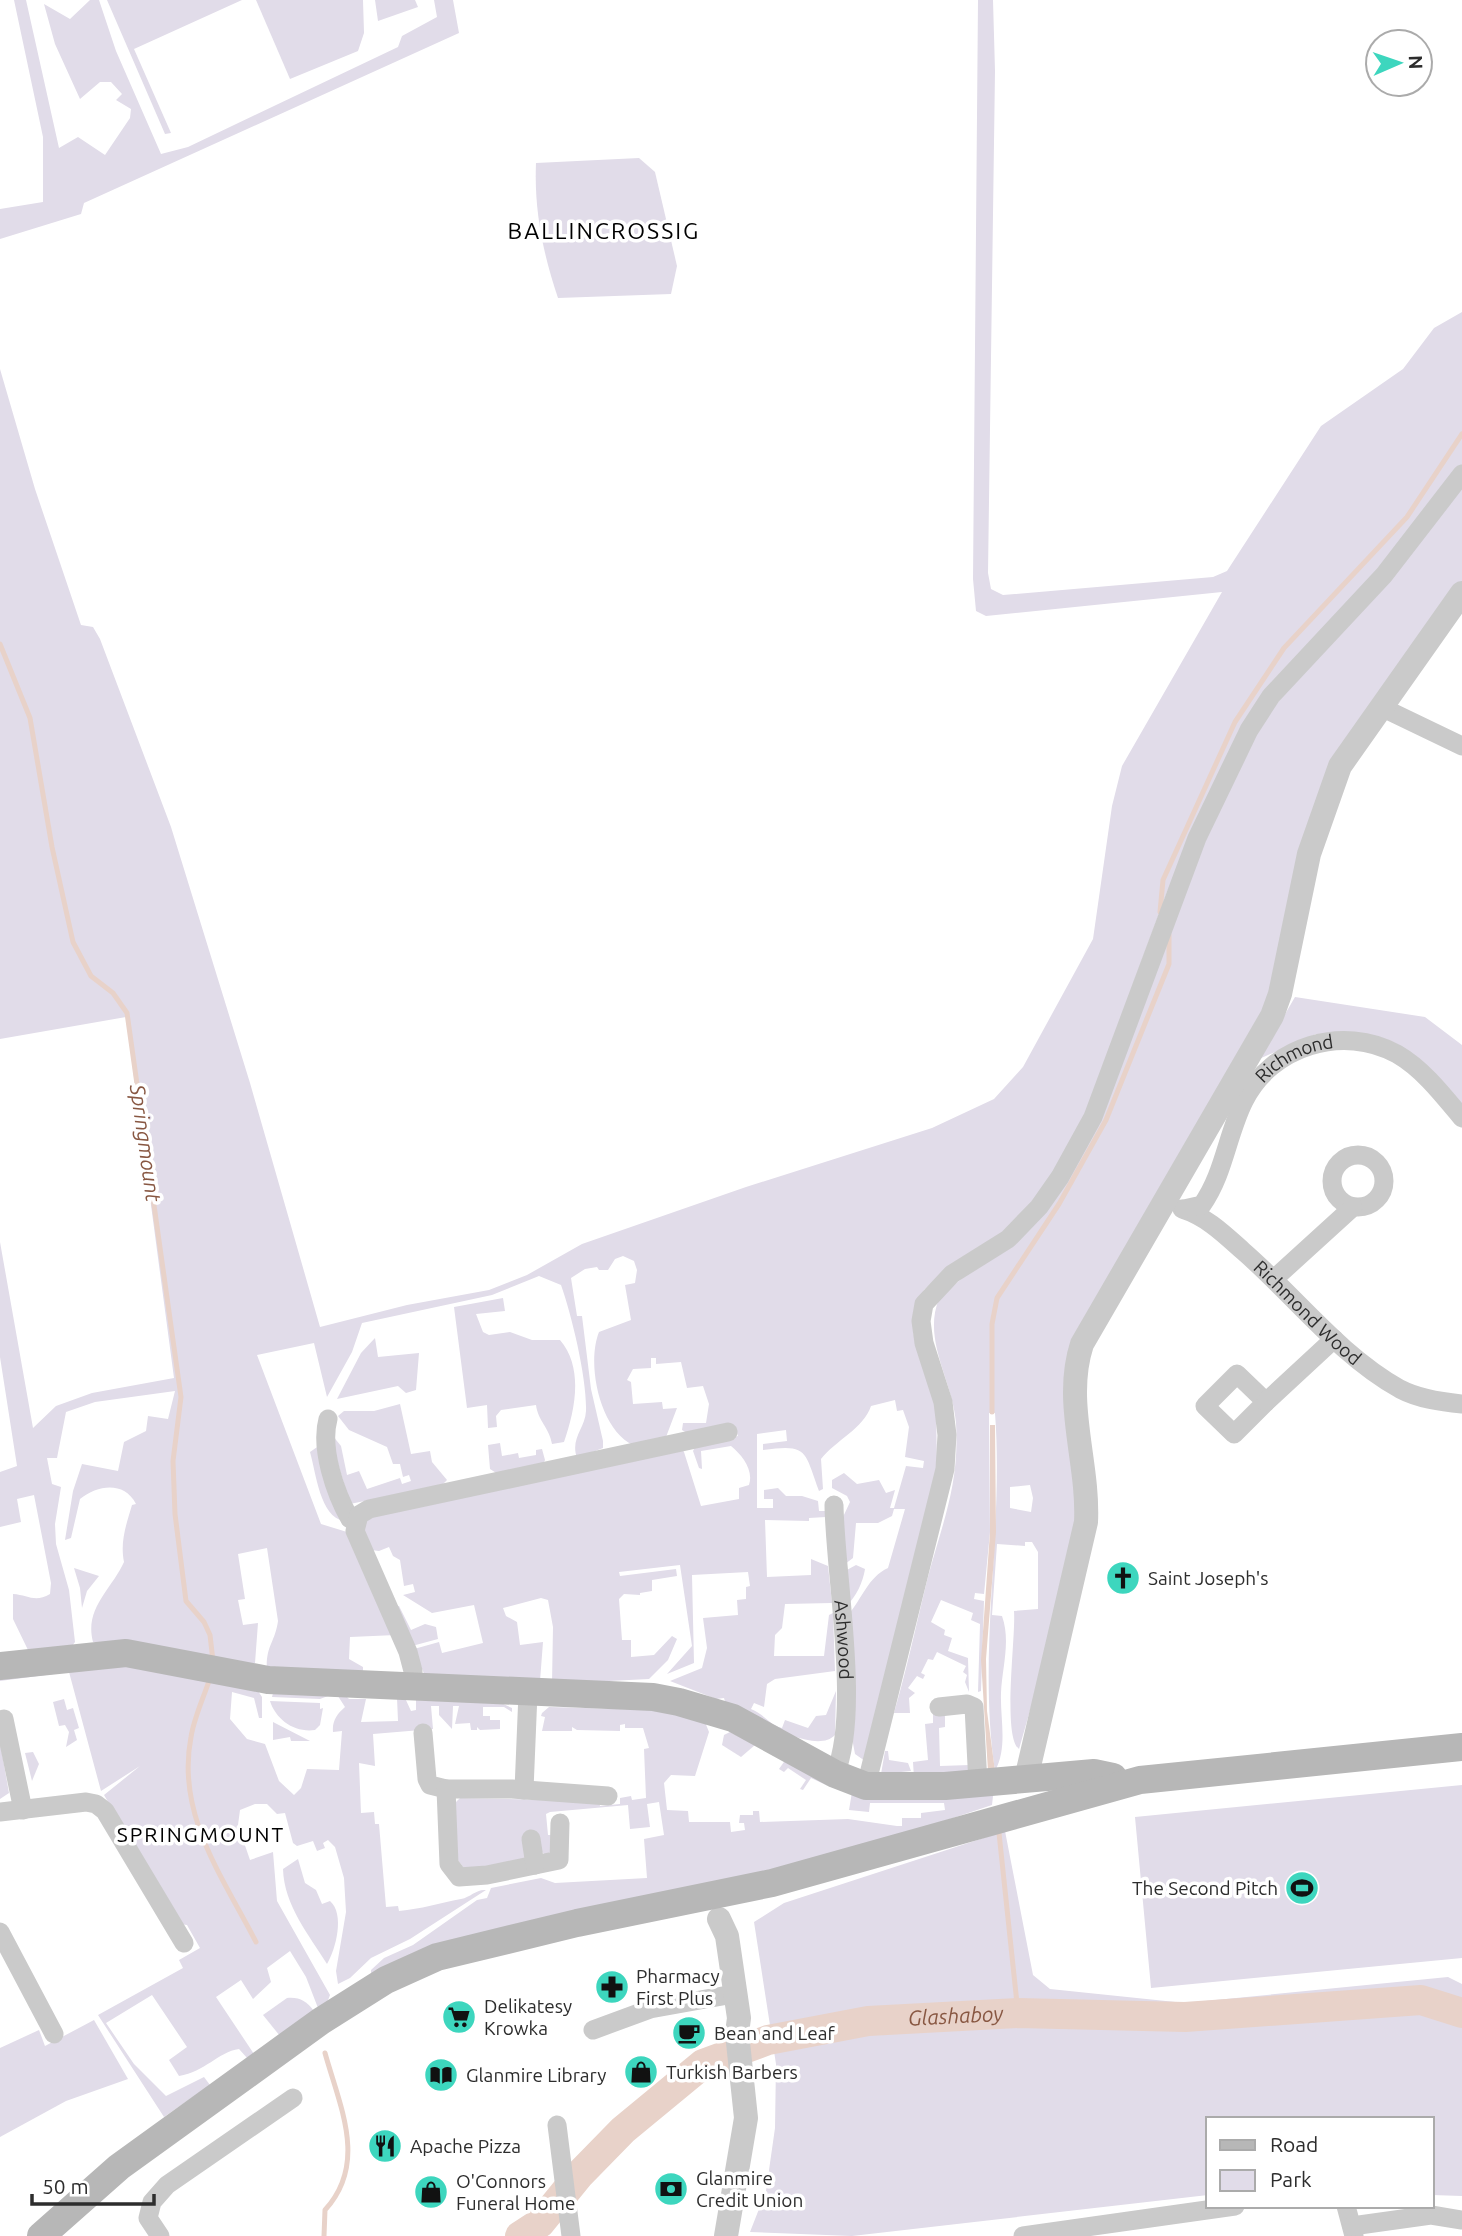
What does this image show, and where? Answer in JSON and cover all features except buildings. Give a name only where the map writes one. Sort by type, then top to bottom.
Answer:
[{"type":"main road","points":[[0,1666],[126,1653],[261,1679],[653,1698],[703,1708],[754,1728],[835,1774],[866,1786],[910,1788],[1105,1774],[1113,1777],[1116,1785]]},
{"type":"main road","points":[[41,2236],[119,2167],[351,2000],[386,1980],[438,1957],[476,1946],[717,1907],[874,1856],[1116,1785],[1167,1775],[1462,1747]]},
{"type":"street","points":[[866,1786],[945,1469],[947,1435],[943,1402],[924,1343],[921,1321],[924,1304],[952,1274],[1008,1239],[1039,1207],[1060,1177],[1093,1117],[1197,838],[1249,730],[1271,696],[1384,575],[1462,474]]},
{"type":"street","points":[[1026,1779],[1086,1522],[1086,1478],[1074,1398],[1077,1359],[1095,1318],[1175,1206],[1272,1016],[1280,994],[1309,854],[1326,798],[1340,766],[1462,593]]},
{"type":"street","points":[[1383,708],[1462,746]]},
{"type":"street","name":"Richmond","points":[[1175,1206],[1202,1206],[1214,1189],[1244,1100],[1261,1075],[1282,1057],[1306,1045],[1339,1042],[1371,1045],[1395,1053],[1422,1072],[1462,1118]]},
{"type":"street","name":"Richmond Wood","points":[[1175,1206],[1210,1222],[1275,1279],[1334,1339],[1401,1390],[1433,1401],[1462,1404]]},
{"type":"street","points":[[1275,1279],[1353,1207]]},
{"type":"street","points":[[1266,1402],[1334,1339]]},
{"type":"street","points":[[328,1419],[326,1443],[334,1477],[344,1509],[350,1519],[356,1521]]},
{"type":"street","points":[[413,1687],[413,1671],[408,1652],[355,1531],[356,1521],[369,1509],[728,1432]]},
{"type":"street","name":"Ashwood","points":[[834,1505],[845,1721],[840,1763],[835,1774]]},
{"type":"street","points":[[524,1790],[528,1693]]},
{"type":"street","points":[[939,1707],[967,1704],[974,1707],[978,1784]]},
{"type":"street","points":[[4,1719],[23,1810]]},
{"type":"street","points":[[423,1733],[427,1779],[430,1785],[446,1789],[524,1790],[608,1796]]},
{"type":"street","points":[[446,1789],[449,1864],[453,1872],[467,1878],[559,1860],[559,1823]]},
{"type":"street","points":[[0,1812],[86,1802],[96,1804],[105,1811],[184,1943]]},
{"type":"street","points":[[531,1839],[535,1865]]},
{"type":"street","points":[[717,1907],[727,1995],[731,2020],[737,2033]]},
{"type":"street","points":[[717,1907],[727,1937],[739,2018],[737,2033],[746,2118],[726,2236]]},
{"type":"street","points":[[0,1932],[54,2034]]},
{"type":"street","points":[[593,2030],[650,2009],[727,1995]]},
{"type":"street","points":[[160,2236],[148,2218],[152,2202],[167,2185],[293,2098]]},
{"type":"street","points":[[557,2125],[571,2236]]},
{"type":"street","points":[[1023,2236],[1222,2208]]},
{"type":"street","points":[[1347,2208],[1353,2231],[1431,2215],[1462,2220]]},
{"type":"green space","points":[[14,0],[26,0],[59,148],[78,137],[105,155],[130,118],[131,109],[116,100],[122,94],[111,82],[100,82],[80,99],[55,44],[44,4],[70,19],[90,0],[99,0],[116,51],[161,154],[188,147],[398,47],[402,36],[437,17],[434,0],[453,0],[459,33],[84,203],[81,214],[0,239],[0,209],[43,202],[43,137]]},
{"type":"green space","points":[[107,0],[242,0],[134,49],[171,133],[165,134]]},
{"type":"green space","points":[[256,0],[363,0],[364,33],[358,51],[290,79]]},
{"type":"green space","points":[[375,0],[415,0],[418,7],[378,21]]},
{"type":"green space","points":[[978,0],[993,0],[995,71],[988,573],[991,589],[1003,595],[1213,577],[1227,571],[1321,426],[1403,369],[1434,328],[1462,312],[1462,467],[1379,572],[1293,660],[1245,725],[1167,892],[1086,1112],[1049,1180],[1019,1219],[1002,1234],[947,1269],[924,1290],[914,1308],[913,1332],[936,1409],[937,1467],[865,1761],[855,1754],[852,1738],[848,1615],[875,1577],[888,1568],[905,1509],[894,1509],[892,1516],[878,1523],[856,1523],[853,1558],[845,1564],[843,1517],[850,1502],[847,1496],[832,1488],[832,1480],[844,1473],[857,1484],[879,1480],[886,1493],[895,1490],[890,1508],[894,1508],[906,1466],[923,1468],[924,1461],[905,1457],[909,1427],[903,1410],[897,1411],[895,1400],[871,1406],[856,1428],[821,1459],[823,1489],[819,1491],[807,1458],[802,1453],[789,1448],[763,1450],[763,1444],[787,1441],[786,1430],[757,1434],[757,1508],[773,1508],[773,1499],[764,1499],[764,1490],[778,1488],[786,1496],[802,1496],[818,1501],[819,1511],[825,1511],[826,1517],[809,1518],[809,1521],[765,1520],[767,1577],[811,1575],[811,1559],[828,1566],[832,1603],[785,1604],[782,1628],[775,1635],[774,1656],[824,1656],[829,1615],[833,1613],[835,1671],[775,1679],[767,1684],[764,1707],[754,1703],[751,1709],[782,1728],[785,1720],[808,1728],[816,1716],[826,1715],[836,1691],[835,1735],[825,1740],[798,1738],[726,1705],[724,1698],[716,1699],[670,1681],[702,1668],[707,1648],[703,1618],[738,1615],[737,1600],[746,1599],[746,1587],[750,1586],[748,1572],[692,1575],[694,1663],[667,1674],[692,1646],[680,1565],[619,1572],[620,1576],[676,1569],[677,1576],[652,1580],[652,1591],[640,1595],[624,1594],[619,1599],[622,1640],[631,1640],[631,1657],[654,1655],[672,1636],[677,1639],[668,1660],[649,1679],[609,1681],[610,1688],[557,1687],[552,1683],[553,1627],[548,1600],[541,1598],[503,1608],[506,1616],[517,1622],[520,1645],[543,1642],[540,1681],[528,1683],[425,1676],[414,1649],[439,1642],[442,1653],[483,1643],[474,1605],[432,1613],[403,1595],[415,1592],[413,1584],[404,1586],[400,1560],[393,1556],[389,1547],[379,1551],[371,1550],[364,1532],[366,1519],[372,1515],[680,1446],[701,1506],[739,1499],[739,1488],[749,1485],[748,1468],[743,1458],[731,1446],[701,1451],[702,1469],[699,1468],[693,1451],[696,1445],[738,1436],[734,1426],[690,1435],[682,1430],[683,1423],[706,1423],[709,1404],[703,1386],[687,1388],[681,1362],[656,1364],[656,1358],[651,1358],[651,1368],[633,1369],[627,1380],[631,1382],[633,1404],[662,1402],[663,1409],[677,1408],[666,1437],[633,1445],[612,1426],[604,1411],[595,1378],[595,1345],[599,1332],[631,1320],[625,1285],[635,1283],[637,1270],[634,1261],[623,1256],[615,1259],[608,1270],[599,1270],[597,1267],[585,1269],[571,1278],[577,1316],[582,1316],[591,1389],[603,1441],[603,1448],[577,1458],[575,1445],[586,1411],[578,1348],[561,1285],[539,1276],[492,1295],[362,1323],[352,1352],[327,1397],[314,1343],[257,1355],[321,1524],[347,1532],[355,1540],[396,1635],[350,1637],[349,1659],[363,1667],[363,1673],[403,1675],[403,1678],[267,1672],[267,1656],[278,1621],[267,1548],[238,1554],[245,1599],[238,1600],[243,1625],[258,1623],[255,1663],[251,1668],[230,1666],[172,1650],[93,1642],[92,1619],[124,1562],[124,1534],[132,1505],[136,1504],[125,1492],[118,1489],[102,1488],[87,1494],[80,1499],[71,1538],[65,1540],[73,1491],[82,1464],[118,1471],[124,1442],[146,1431],[148,1416],[168,1419],[175,1391],[95,1402],[66,1412],[57,1458],[47,1458],[52,1484],[61,1487],[55,1524],[56,1544],[69,1590],[75,1642],[72,1646],[28,1650],[13,1619],[13,1594],[45,1597],[50,1594],[51,1583],[34,1495],[17,1499],[21,1522],[0,1527],[0,1472],[17,1466],[0,1357],[0,1242],[33,1428],[56,1406],[92,1393],[174,1378],[126,1017],[0,1039],[0,369],[35,489],[81,625],[93,627],[100,639],[171,827],[250,1083],[320,1327],[407,1305],[489,1290],[527,1275],[582,1244],[746,1187],[932,1128],[994,1099],[1023,1067],[1093,939],[1112,806],[1122,766],[1222,592],[986,616],[976,611],[973,579]]},
{"type":"green space","points":[[639,158],[655,172],[677,266],[671,294],[558,298],[541,232],[536,198],[536,163]]},
{"type":"green space","points":[[1462,485],[1462,583],[1335,764],[1275,994],[1088,1315],[1080,1503],[1047,1651],[1019,1749],[1011,1726],[1010,1706],[1014,1611],[1038,1609],[1038,1552],[1032,1542],[1025,1542],[1025,1546],[997,1544],[992,1615],[1002,1616],[1006,1645],[1001,1693],[1002,1743],[995,1771],[990,1726],[989,1636],[996,1502],[995,1413],[989,1413],[990,1532],[984,1594],[975,1593],[974,1599],[984,1601],[981,1691],[978,1692],[980,1624],[971,1620],[973,1613],[941,1600],[931,1622],[945,1630],[944,1635],[952,1638],[948,1651],[968,1658],[969,1692],[965,1682],[967,1675],[963,1672],[966,1666],[937,1652],[933,1660],[928,1659],[921,1673],[925,1675],[923,1679],[917,1676],[908,1688],[915,1693],[909,1698],[910,1713],[894,1713],[948,1507],[955,1468],[954,1407],[936,1345],[935,1314],[939,1299],[1065,1184],[1206,839],[1256,733],[1278,702]],"holes":[[[1030,1485],[1033,1498],[1031,1512],[1010,1508],[1010,1487]]]},
{"type":"green space","points":[[1295,997],[1425,1017],[1462,1045],[1462,1111],[1412,1058],[1316,1034],[1259,1059]]},
{"type":"green space","points":[[503,1298],[505,1311],[476,1314],[483,1332],[489,1335],[510,1332],[532,1340],[560,1340],[568,1351],[575,1376],[575,1390],[564,1442],[552,1444],[536,1405],[501,1410],[496,1416],[497,1427],[488,1428],[487,1405],[467,1408],[454,1307]]},
{"type":"green space","points":[[375,1338],[378,1357],[419,1353],[416,1390],[406,1393],[398,1386],[337,1399],[361,1353]]},
{"type":"green space","points":[[400,1404],[411,1454],[430,1451],[432,1462],[447,1480],[442,1485],[350,1504],[328,1430],[341,1446],[347,1475],[359,1471],[367,1489],[400,1478],[402,1484],[411,1481],[409,1475],[403,1477],[400,1464],[393,1464],[387,1447],[349,1430],[338,1416],[344,1411],[374,1411]]},
{"type":"green space","points":[[323,1443],[344,1521],[329,1511],[317,1482],[310,1452]]},
{"type":"green space","points":[[500,1443],[502,1456],[518,1453],[519,1458],[536,1455],[536,1450],[542,1449],[545,1460],[542,1467],[501,1476],[490,1469],[488,1445]]},
{"type":"green space","points":[[856,1565],[865,1569],[864,1574],[856,1594],[847,1605],[845,1571]]},
{"type":"green space","points":[[74,1568],[99,1576],[87,1591],[82,1608],[80,1588]]},
{"type":"green space","points":[[395,1606],[399,1606],[411,1630],[425,1624],[436,1627],[438,1639],[412,1646]]},
{"type":"green space","points":[[109,1662],[258,1691],[262,1697],[262,1718],[259,1718],[254,1698],[232,1692],[230,1719],[247,1739],[265,1744],[279,1781],[294,1795],[301,1788],[307,1769],[339,1770],[342,1731],[333,1732],[333,1724],[345,1707],[336,1693],[320,1699],[272,1697],[273,1693],[341,1691],[349,1699],[366,1699],[361,1722],[398,1721],[397,1698],[405,1698],[411,1711],[416,1710],[416,1700],[501,1703],[512,1708],[512,1712],[504,1707],[483,1707],[483,1716],[490,1716],[490,1720],[500,1720],[500,1729],[480,1730],[477,1727],[477,1730],[471,1730],[470,1723],[455,1724],[459,1706],[453,1706],[452,1729],[439,1715],[439,1706],[431,1706],[433,1729],[373,1734],[375,1766],[359,1763],[361,1813],[374,1812],[375,1824],[379,1824],[386,1907],[398,1906],[399,1911],[415,1909],[461,1899],[486,1890],[410,1939],[371,1958],[350,1978],[338,1984],[336,1971],[346,1912],[344,1878],[335,1847],[328,1840],[323,1843],[325,1848],[317,1851],[313,1841],[297,1846],[293,1843],[285,1813],[277,1814],[267,1804],[255,1804],[240,1810],[238,1825],[250,1860],[273,1852],[277,1901],[330,1995],[327,2003],[318,2008],[306,1977],[290,1951],[267,1968],[271,1982],[253,1999],[241,1980],[216,1997],[254,2054],[248,2059],[239,2049],[231,2051],[196,2071],[179,2076],[169,2060],[187,2047],[152,1995],[106,2023],[134,2064],[166,2096],[204,2077],[210,2085],[164,2117],[98,2015],[183,1968],[179,1960],[200,1948],[187,1925],[180,1924],[104,1795],[140,1766],[101,1791],[69,1672],[0,1681],[0,1675]]},
{"type":"green space","points":[[64,1699],[67,1710],[73,1708],[79,1728],[74,1730],[77,1740],[66,1747],[69,1732],[65,1725],[59,1726],[53,1702]]},
{"type":"green space","points":[[270,1701],[320,1703],[320,1709],[323,1708],[320,1725],[315,1730],[308,1730],[287,1724]]},
{"type":"green space","points":[[549,1707],[655,1710],[705,1722],[709,1732],[695,1776],[671,1775],[664,1783],[667,1810],[688,1811],[689,1822],[730,1822],[731,1832],[745,1830],[744,1823],[739,1823],[740,1815],[753,1815],[753,1811],[759,1811],[760,1822],[848,1819],[902,1826],[902,1818],[921,1818],[921,1813],[945,1810],[944,1803],[870,1803],[869,1812],[849,1810],[852,1792],[993,1796],[992,1805],[908,1833],[371,1976],[371,1970],[384,1958],[413,1945],[477,1900],[487,1898],[491,1888],[541,1878],[555,1883],[647,1878],[644,1839],[664,1835],[659,1802],[647,1804],[650,1827],[630,1829],[628,1805],[550,1812],[546,1814],[548,1835],[554,1835],[554,1850],[545,1855],[542,1852],[522,1860],[470,1869],[464,1868],[456,1858],[456,1802],[460,1798],[599,1801],[600,1806],[620,1804],[620,1798],[631,1796],[632,1800],[646,1798],[644,1749],[649,1748],[643,1728],[625,1728],[625,1724],[620,1725],[620,1731],[577,1730],[572,1727],[572,1731],[542,1731],[545,1717],[541,1716]]},
{"type":"green space","points":[[945,1713],[945,1727],[939,1728],[940,1766],[970,1765],[970,1773],[914,1778],[913,1762],[928,1760],[925,1724],[933,1723],[933,1714]]},
{"type":"green space","points":[[273,1722],[310,1741],[291,1741],[290,1737],[273,1740]]},
{"type":"green space","points":[[730,1732],[755,1745],[741,1757],[722,1745],[724,1735]]},
{"type":"green space","points":[[0,1742],[9,1793],[0,1799]]},
{"type":"green space","points":[[885,1751],[888,1751],[889,1760],[908,1763],[911,1771],[881,1774]]},
{"type":"green space","points":[[33,1752],[39,1764],[32,1781],[25,1753]]},
{"type":"green space","points":[[786,1759],[828,1786],[811,1778],[803,1790],[800,1789],[806,1780],[788,1768],[784,1772],[779,1769]]},
{"type":"green space","name":"The Second Pitch","points":[[1462,1785],[1462,1958],[1151,1988],[1135,1817]]},
{"type":"green space","points":[[1005,1831],[1033,1975],[1050,1989],[1185,2003],[1448,1977],[1462,1984],[1462,2196],[1434,2195],[1434,2117],[1206,2117],[1206,2195],[852,2236],[750,2232],[766,2191],[775,2128],[776,2064],[754,1922],[784,1903]]},
{"type":"green space","points":[[298,1859],[305,1883],[316,1890],[322,1904],[330,1901],[337,1914],[338,1932],[327,1964],[299,1919],[284,1882],[283,1869]]},
{"type":"green space","points":[[287,1998],[302,2000],[314,2011],[280,2036],[263,2015]]},
{"type":"green space","points":[[94,2020],[128,2079],[66,2101],[0,2137],[0,2048],[39,2030],[45,2046]]},
{"type":"shaded area","points":[[990,1425],[995,1425],[996,1532],[986,1659],[987,1711],[995,1771],[988,1771],[981,1660],[990,1532]]},
{"type":"waterway","points":[[1160,912],[1163,880],[1235,722],[1284,648],[1407,517],[1462,434]]},
{"type":"waterway","name":"Springmount","points":[[0,644],[30,718],[52,847],[73,942],[91,976],[113,993],[127,1013],[181,1397],[173,1461],[175,1514],[186,1601],[204,1622],[210,1635],[213,1661]]},
{"type":"waterway","points":[[992,1412],[992,1324],[997,1298],[1059,1204],[1106,1120],[1169,964],[1169,935]]},
{"type":"waterway","name":"Springmount","points":[[209,1681],[191,1737],[188,1765],[190,1792],[205,1844],[256,1942]]},
{"type":"waterway","points":[[999,1833],[1018,2013]]},
{"type":"waterway","name":"Glashaboy","points":[[520,2236],[540,2223],[579,2175],[623,2130],[703,2064],[768,2040],[868,2021],[1018,2013],[1185,2017],[1421,2000],[1462,2013]]},
{"type":"waterway","name":"Springmount","points":[[324,2236],[325,2210],[338,2192],[348,2154],[343,2114],[325,2053]]},
{"type":"place","name":"Saint Joseph's","points":[[1123,1578]]},
{"type":"place","name":"The Second Pitch","points":[[1302,1888]]},
{"type":"place","name":"Pharmacy First Plus","points":[[612,1987]]},
{"type":"place","name":"Delikatesy Krowka","points":[[459,2017]]},
{"type":"place","name":"Bean and Leaf","points":[[689,2033]]},
{"type":"place","name":"Turkish Barbers","points":[[641,2072]]},
{"type":"place","name":"Glanmire Library","points":[[441,2075]]},
{"type":"place","name":"Apache Pizza","points":[[385,2146]]},
{"type":"place","name":"Glanmire Credit Union","points":[[671,2189]]},
{"type":"place","name":"O'Connors Funeral Home","points":[[431,2192]]},
{"type":"district","name":"BALLINCROSSIG","points":[[604,231]]},
{"type":"district","name":"SPRINGMOUNT","points":[[201,1835]]}]
